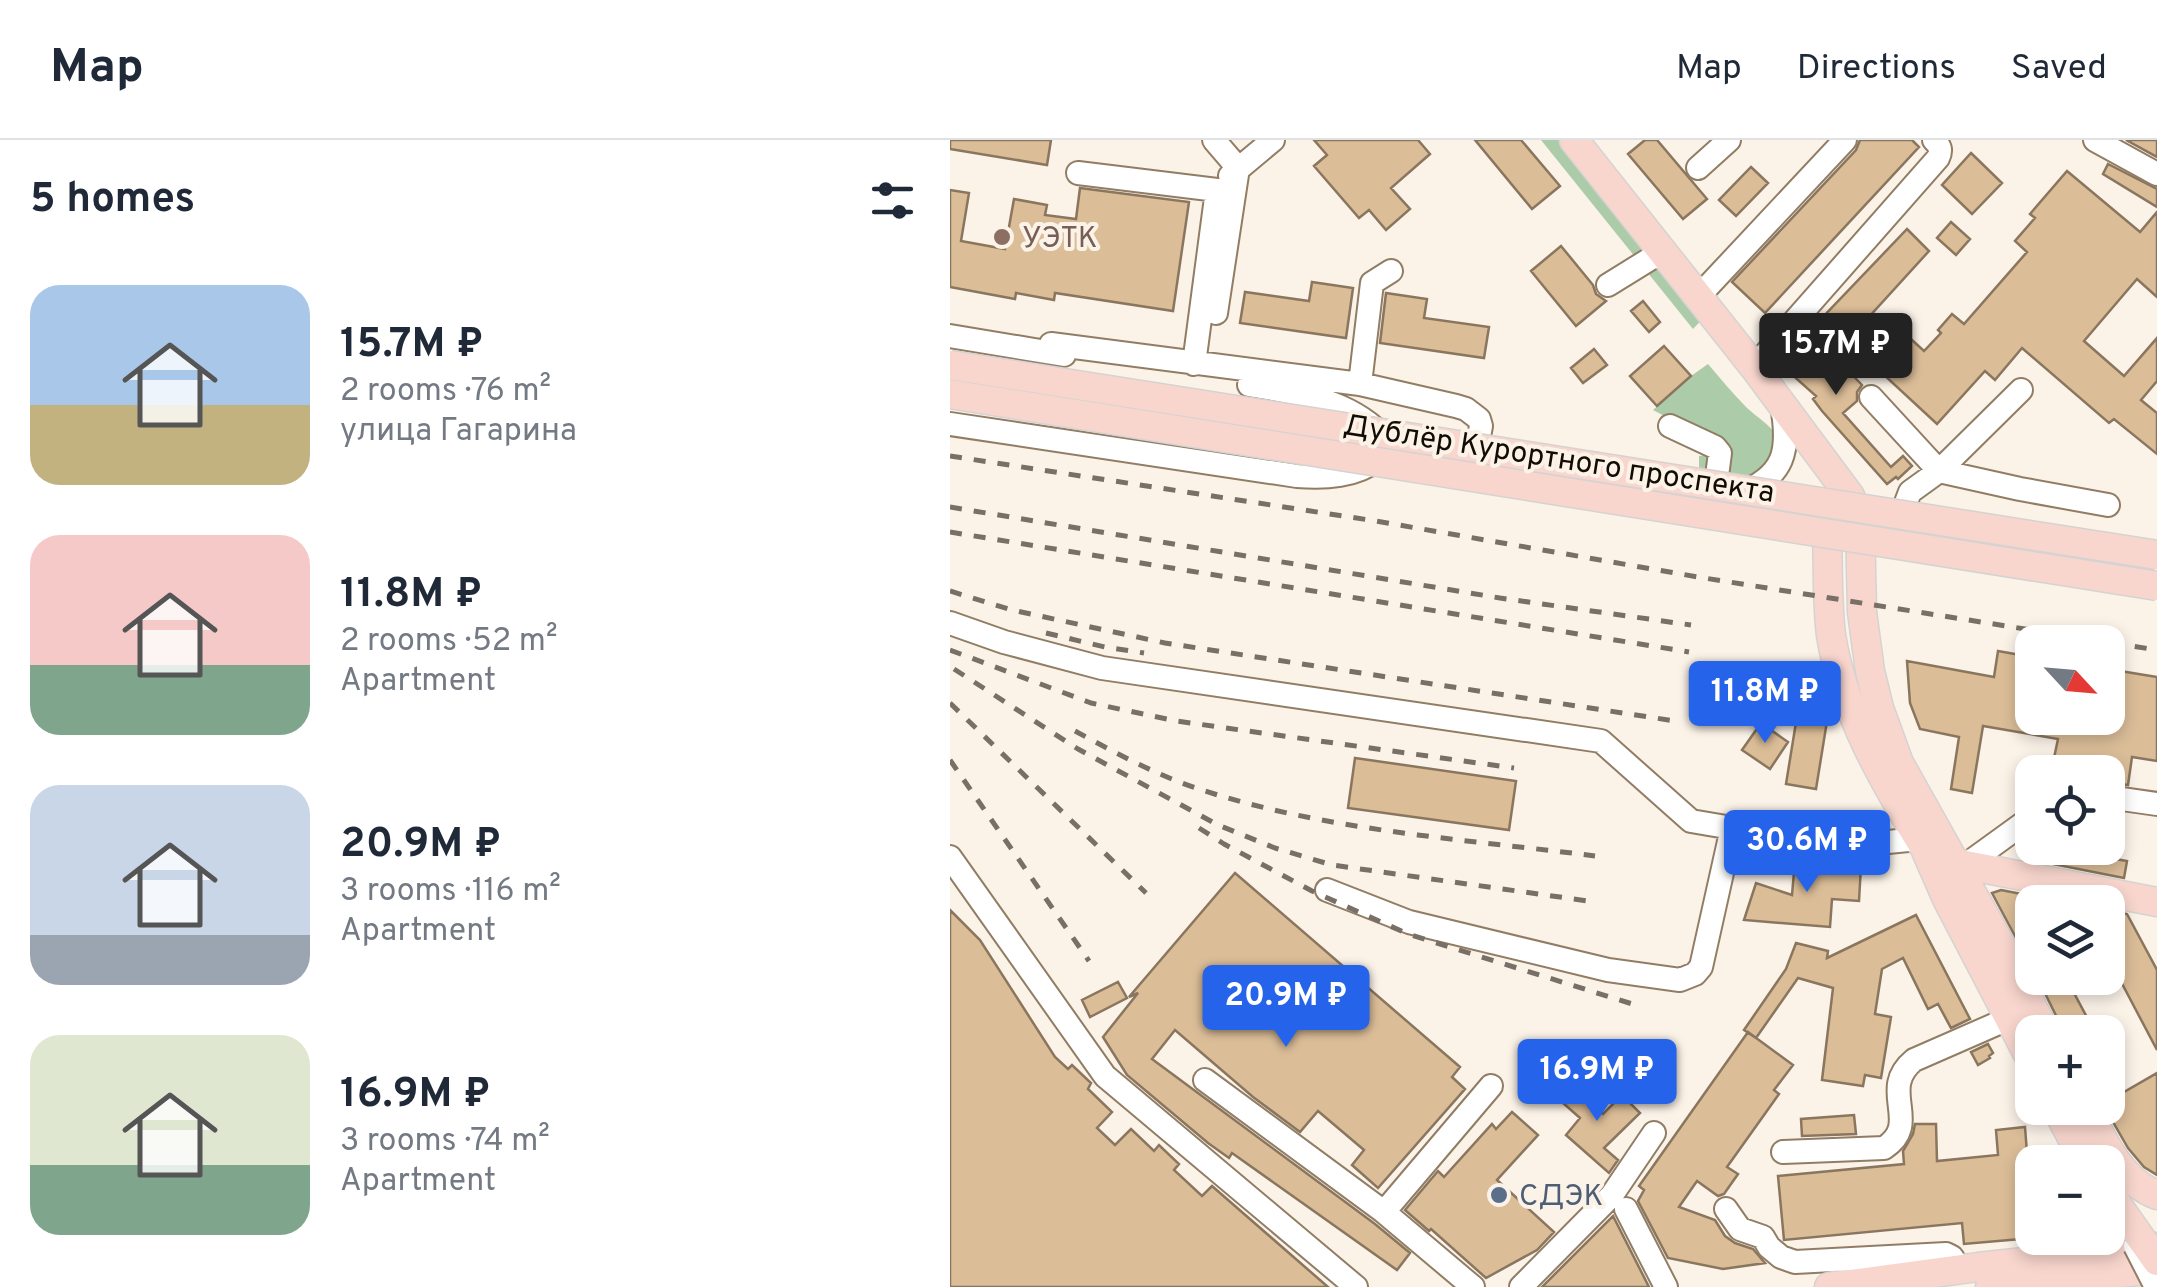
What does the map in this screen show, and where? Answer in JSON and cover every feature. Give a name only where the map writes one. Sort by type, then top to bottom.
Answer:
[{"type":"main road","points":[[1574,140],[1754,367],[1850,496],[1860,523],[1864,642],[1879,708],[1899,763],[1964,865],[2036,1015]]},
{"type":"main road","name":"Дублёр Курортного проспекта","points":[[950,365],[2157,554]]},
{"type":"main road","name":"Дублёр Курортного проспекта","points":[[950,394],[2157,586]]},
{"type":"main road","points":[[1813,446],[1827,517],[1832,640],[1854,714],[1873,760],[1922,845],[2015,1028]]},
{"type":"main road","points":[[1827,517],[2157,574]]},
{"type":"main road","points":[[1922,845],[1957,893],[2022,1015]]},
{"type":"main road","points":[[1964,865],[2157,902]]},
{"type":"main road","points":[[2125,1185],[2139,1185],[2157,1195]]},
{"type":"main road","points":[[1829,1287],[1976,1274],[2151,1250],[2125,1209]]},
{"type":"main road","points":[[1976,1274],[2035,1255]]},
{"type":"main road","points":[[2070,1276],[2157,1269]]},
{"type":"main road","points":[[1976,1274],[2070,1276],[2117,1287]]},
{"type":"street","points":[[1214,140],[1238,168]]},
{"type":"street","points":[[1201,365],[1217,190],[1273,140]]},
{"type":"street","points":[[1698,168],[1729,140]]},
{"type":"street","points":[[1698,297],[1845,140]]},
{"type":"street","points":[[1754,367],[1938,158],[1940,146],[1934,140]]},
{"type":"street","points":[[2095,140],[2157,174]]},
{"type":"street","points":[[1201,365],[1238,168]]},
{"type":"street","points":[[1078,173],[1217,190]]},
{"type":"street","points":[[1608,285],[1662,251]]},
{"type":"street","points":[[1360,384],[1372,283],[1391,271]]},
{"type":"street","points":[[950,336],[1309,395],[1364,419],[1396,450]]},
{"type":"street","points":[[1051,344],[1360,384],[1456,406],[1480,420],[1474,464]]},
{"type":"street","points":[[950,378],[1827,517]]},
{"type":"street","points":[[1896,530],[1910,492],[1939,471],[2021,390]]},
{"type":"street","points":[[1871,397],[1939,471],[2108,505]]},
{"type":"street","points":[[1718,500],[1752,489],[1770,476],[1780,462],[1787,434],[1782,406]]},
{"type":"street","points":[[950,424],[1297,476],[1346,474],[1368,467],[1396,450]]},
{"type":"street","points":[[1670,426],[1720,453],[1718,500]]},
{"type":"street","points":[[950,622],[1004,642],[1102,668],[1601,741],[1691,821],[1922,845]]},
{"type":"street","points":[[2125,800],[2157,804]]},
{"type":"street","points":[[1327,890],[1410,922],[1608,970],[1680,980],[1701,968],[1732,828]]},
{"type":"street","points":[[1964,865],[2015,829]]},
{"type":"street","points":[[950,857],[1105,1076],[1356,1287]]},
{"type":"street","points":[[1783,1152],[1884,1148],[1894,1141],[1902,1125],[1898,1081],[1902,1069],[1914,1060],[2010,1018]]},
{"type":"street","points":[[1205,1080],[1384,1212],[1473,1287]]},
{"type":"street","points":[[1384,1212],[1491,1086]]},
{"type":"street","points":[[1521,1287],[1612,1195],[1654,1134]]},
{"type":"street","points":[[1626,1209],[1666,1287]]},
{"type":"street","points":[[1726,1209],[1740,1229],[1762,1237],[1769,1247],[1795,1262],[1946,1254],[1976,1274]]},
{"type":"street","points":[[2125,1219],[2156,1287]]},
{"type":"green space","points":[[1541,140],[1574,140],[1710,311],[1693,329]]},
{"type":"green space","points":[[1708,364],[1777,436],[1770,462],[1755,475],[1746,478],[1699,469],[1699,456],[1719,453],[1653,410]]},
{"type":"building","points":[[950,140],[1051,140],[1047,165],[950,149]]},
{"type":"building","points":[[1314,140],[1418,140],[1430,154],[1391,188],[1410,209],[1386,230],[1369,210],[1359,218],[1314,166],[1327,155]]},
{"type":"building","points":[[1475,140],[1521,140],[1560,186],[1532,209]]},
{"type":"building","points":[[1645,140],[1657,140],[1707,199],[1683,219],[1628,154]]},
{"type":"building","points":[[1860,140],[1912,140],[1919,147],[1765,313],[1732,282],[1856,150]]},
{"type":"building","points":[[2126,140],[2157,140],[2157,157]]},
{"type":"building","points":[[1971,153],[2002,183],[1972,214],[1942,185]]},
{"type":"building","points":[[2108,164],[2157,189],[2157,207],[2103,174]]},
{"type":"building","points":[[1751,167],[1768,183],[1736,216],[1719,200]]},
{"type":"building","points":[[2067,171],[2140,232],[2157,212],[2157,297],[2137,279],[2084,341],[2124,376],[2157,338],[2157,381],[2141,400],[2157,413],[2157,454],[2114,419],[2109,423],[2022,348],[1995,380],[1985,371],[1937,424],[1870,362],[1900,329],[1924,351],[1952,314],[1964,324],[2027,252],[2015,241],[2035,218],[2030,214]]},
{"type":"building","points":[[1080,188],[1189,202],[1173,311],[1055,293],[1054,300],[1016,293],[1015,299],[950,287],[950,190],[969,193],[961,241],[1005,249],[1014,199],[1047,205],[1045,215],[1076,219]]},
{"type":"building","points":[[1951,222],[1970,239],[1956,255],[1937,238]]},
{"type":"building","points":[[1907,229],[1929,251],[1847,341],[1822,318]]},
{"type":"building","points":[[1561,246],[1596,294],[1606,301],[1576,326],[1531,271]]},
{"type":"building","points":[[1312,282],[1353,288],[1346,338],[1240,323],[1245,292],[1309,301]]},
{"type":"building","points":[[1386,293],[1427,299],[1424,318],[1489,327],[1484,358],[1380,343]]},
{"type":"building","points":[[1643,301],[1660,322],[1649,332],[1631,311]]},
{"type":"building","points":[[1810,331],[1862,385],[1857,401],[1843,413],[1891,467],[1903,456],[1912,466],[1898,479],[1887,484],[1822,411],[1813,399],[1816,396],[1779,363]]},
{"type":"building","points":[[1664,346],[1691,376],[1657,406],[1630,376]]},
{"type":"building","points":[[1594,349],[1607,365],[1583,383],[1571,368]]},
{"type":"building","points":[[1998,651],[2015,654],[2015,732],[1983,726],[1972,793],[1951,789],[1959,737],[1920,729],[1910,703],[1907,661],[1994,677]]},
{"type":"building","points":[[2125,672],[2157,677],[2157,761],[2132,757],[2128,785],[2125,755],[2055,755],[2058,739],[2035,735],[2125,735]]},
{"type":"building","points":[[1798,710],[1828,715],[1816,789],[1786,784]]},
{"type":"building","points":[[1761,723],[1788,742],[1770,769],[1742,750]]},
{"type":"building","points":[[1355,758],[1516,781],[1509,830],[1348,808]]},
{"type":"building","points":[[1795,860],[1861,866],[1859,901],[1832,899],[1830,927],[1744,920],[1756,883],[1792,895]]},
{"type":"building","points":[[2127,861],[2124,878],[2058,865],[2125,865]]},
{"type":"building","points":[[1235,873],[1460,1067],[1452,1077],[1465,1089],[1378,1188],[1352,1165],[1364,1150],[1318,1111],[1300,1132],[1175,1030],[1152,1059],[1410,1253],[1397,1270],[1232,1153],[1229,1158],[1208,1143],[1127,1075],[1103,1037],[1138,993],[1129,997]]},
{"type":"building","points":[[1992,893],[2015,893],[2015,936]]},
{"type":"building","points":[[950,910],[980,940],[1055,1057],[1068,1069],[1072,1065],[1091,1083],[1088,1089],[1112,1112],[1097,1128],[1115,1145],[1131,1129],[1154,1151],[1159,1145],[1179,1164],[1174,1170],[1202,1196],[1212,1186],[1328,1287],[950,1287]]},
{"type":"building","points":[[2125,914],[2157,970],[2157,1050],[2125,989]]},
{"type":"building","points":[[1916,915],[1970,1019],[1951,1028],[1938,1004],[1928,1009],[1903,958],[1882,969],[1875,1014],[1891,1017],[1881,1078],[1865,1075],[1863,1086],[1822,1080],[1833,988],[1798,978],[1756,1038],[1744,1030],[1786,969],[1796,943],[1828,951],[1827,958]]},
{"type":"building","points":[[1118,982],[1127,998],[1090,1017],[1082,1000]]},
{"type":"building","points":[[2046,995],[2075,995],[2086,1015],[2056,1015]]},
{"type":"building","points":[[1748,1032],[1793,1065],[1774,1090],[1779,1094],[1727,1167],[1738,1174],[1724,1194],[1718,1196],[1697,1181],[1679,1207],[1715,1220],[1725,1236],[1753,1249],[1765,1263],[1723,1269],[1668,1258],[1638,1201],[1644,1190],[1639,1186]]},
{"type":"building","points":[[1988,1044],[1993,1053],[1978,1065],[1971,1052]]},
{"type":"building","points":[[2157,1073],[2157,1175],[2144,1167],[2115,1125],[2125,1125],[2125,1091]]},
{"type":"building","points":[[1568,1082],[1603,1114],[1622,1095],[1640,1113],[1604,1148],[1618,1160],[1609,1173],[1566,1135],[1580,1118],[1555,1096]]},
{"type":"building","points":[[1512,1112],[1538,1135],[1497,1180],[1554,1232],[1537,1250],[1486,1278],[1405,1210],[1438,1171],[1444,1177],[1492,1124],[1496,1129]]},
{"type":"building","points":[[1854,1115],[1856,1134],[1802,1136],[1801,1119]]},
{"type":"building","points":[[1915,1124],[1936,1124],[1937,1161],[1998,1155],[1996,1130],[2025,1127],[2026,1145],[2015,1145],[2015,1240],[1964,1244],[1962,1223],[1784,1240],[1778,1176],[1904,1164],[1903,1151]]},
{"type":"building","points":[[1613,1216],[1649,1287],[1542,1287]]},
{"type":"railway","points":[[950,456],[1376,521],[2157,650]]},
{"type":"railway","points":[[950,507],[1500,598],[1691,625]]},
{"type":"railway","points":[[950,532],[1689,652]]},
{"type":"railway","points":[[950,591],[1012,610],[1165,643],[1675,721]]},
{"type":"railway","points":[[1046,633],[1144,653]]},
{"type":"railway","points":[[950,650],[1091,703],[1176,721],[1514,768]]},
{"type":"railway","points":[[954,669],[1078,749],[1218,825],[1275,848],[1332,865],[1588,901]]},
{"type":"railway","points":[[950,703],[1146,893]]},
{"type":"railway","points":[[1075,731],[1167,777],[1296,815],[1395,832],[1595,856]]},
{"type":"railway","points":[[950,760],[1089,961]]},
{"type":"railway","points":[[1199,828],[1312,891],[1408,934],[1642,1007]]},
{"type":"place","name":"УЭТК","points":[[1002,237]]},
{"type":"place","name":"СДЭК","points":[[1499,1195]]}]
